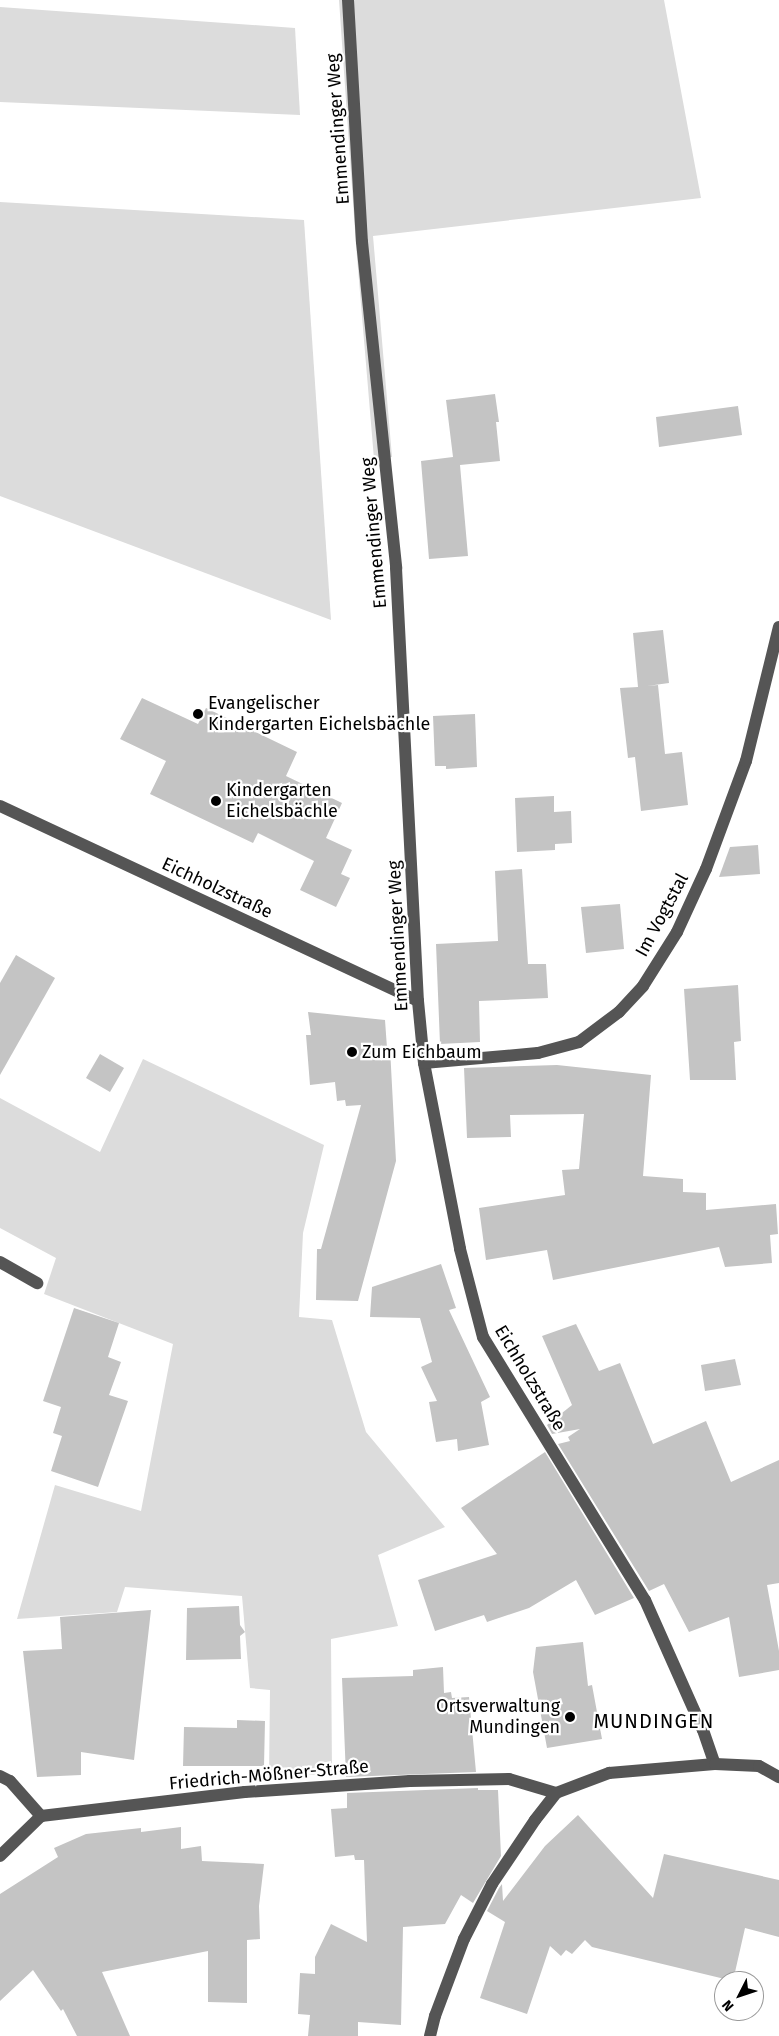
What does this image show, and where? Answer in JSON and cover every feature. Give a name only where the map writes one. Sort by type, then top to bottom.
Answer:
[{"type":"street","name":"Emmendinger Weg","points":[[348,0],[362,242],[396,568],[418,1001],[424,1063]]},
{"type":"street","name":"Im Vogtstal","points":[[424,1063],[538,1053],[579,1042],[620,1012],[643,986],[676,932],[706,869],[746,761],[779,627]]},
{"type":"street","name":"Eichholzstraße","points":[[0,806],[418,1001]]},
{"type":"street","name":"Eichholzstraße","points":[[424,1063],[460,1249],[483,1337],[646,1600],[703,1730],[715,1764]]},
{"type":"street","points":[[0,1262],[37,1282]]},
{"type":"street","points":[[430,2036],[435,2016],[468,1931],[492,1884],[535,1820],[556,1793],[609,1774],[715,1764],[759,1766],[779,1777]]},
{"type":"street","points":[[0,1776],[10,1781],[41,1816],[0,1856]]},
{"type":"street","name":"Friedrich-Mößner-Straße","points":[[41,1816],[245,1792],[410,1781],[509,1779],[556,1793]]},
{"type":"shaded area","points":[[339,0],[664,0],[701,198],[373,236],[392,457],[374,459],[356,245]]},
{"type":"shaded area","points":[[0,7],[295,28],[300,115],[0,102]]},
{"type":"shaded area","points":[[0,202],[304,220],[331,620],[0,496]]},
{"type":"shaded area","points":[[143,1059],[324,1145],[303,1233],[299,1317],[332,1320],[366,1432],[445,1527],[378,1555],[398,1626],[331,1639],[332,1774],[269,1776],[270,1690],[250,1688],[242,1596],[125,1587],[117,1612],[17,1619],[55,1485],[141,1511],[173,1344],[44,1294],[56,1258],[0,1228],[0,1098],[100,1152]]},
{"type":"building","points":[[495,394],[499,422],[496,422],[500,461],[460,465],[468,556],[429,559],[421,461],[453,457],[446,400]]},
{"type":"building","points":[[738,406],[742,435],[659,447],[656,417]]},
{"type":"building","points":[[663,630],[669,683],[647,686],[658,685],[665,754],[682,752],[688,805],[641,811],[635,757],[628,758],[620,688],[638,687],[633,633]]},
{"type":"building","name":"Kindergarten Eichelsbächle","points":[[142,698],[198,724],[206,708],[297,752],[286,776],[342,803],[326,838],[352,850],[341,874],[350,878],[336,907],[300,890],[314,861],[258,833],[253,843],[150,794],[166,761],[120,739]]},
{"type":"building","points":[[475,714],[477,767],[446,769],[446,766],[435,766],[433,716]]},
{"type":"building","points":[[554,796],[554,812],[571,811],[572,843],[555,844],[555,850],[517,852],[515,798]]},
{"type":"building","points":[[758,845],[760,874],[719,877],[730,847]]},
{"type":"building","points":[[522,869],[528,964],[546,964],[548,998],[479,1001],[480,1042],[440,1044],[436,944],[498,941],[495,871]]},
{"type":"building","points":[[620,904],[624,949],[586,953],[581,907]]},
{"type":"building","points":[[16,955],[55,978],[0,1075],[0,983]]},
{"type":"building","points":[[738,985],[741,1041],[734,1042],[736,1080],[690,1080],[684,989]]},
{"type":"building","points":[[308,1012],[385,1020],[387,1048],[390,1048],[396,1161],[358,1301],[316,1300],[317,1249],[321,1249],[361,1105],[346,1106],[345,1100],[337,1101],[335,1082],[310,1085],[306,1035],[311,1035]]},
{"type":"building","points":[[100,1054],[124,1068],[110,1092],[86,1078]]},
{"type":"building","points":[[557,1065],[651,1075],[643,1176],[683,1179],[683,1192],[706,1193],[706,1210],[776,1204],[778,1234],[770,1235],[772,1263],[725,1267],[719,1247],[553,1280],[547,1250],[486,1260],[479,1208],[565,1195],[562,1170],[579,1169],[584,1114],[510,1115],[511,1137],[467,1138],[464,1068]]},
{"type":"building","points":[[441,1264],[456,1308],[449,1310],[490,1397],[481,1402],[489,1445],[458,1451],[457,1439],[436,1442],[429,1402],[437,1401],[421,1367],[432,1362],[420,1318],[370,1317],[372,1287]]},
{"type":"building","points":[[74,1308],[119,1323],[108,1357],[121,1362],[109,1395],[128,1401],[98,1487],[51,1471],[62,1436],[53,1433],[61,1407],[43,1401]]},
{"type":"building","points":[[576,1324],[599,1371],[620,1363],[653,1444],[706,1421],[731,1482],[779,1460],[779,1583],[767,1585],[779,1651],[779,1670],[739,1677],[729,1617],[689,1632],[664,1584],[649,1591],[558,1444],[570,1441],[568,1437],[580,1429],[552,1434],[547,1425],[572,1405],[542,1336]]},
{"type":"building","points":[[735,1359],[741,1385],[705,1391],[701,1365]]},
{"type":"building","points":[[545,1452],[634,1598],[595,1615],[576,1580],[529,1608],[487,1622],[484,1615],[435,1631],[418,1580],[497,1554],[461,1508]]},
{"type":"building","points":[[239,1606],[240,1625],[245,1632],[240,1636],[241,1659],[186,1660],[187,1608]]},
{"type":"building","points":[[151,1610],[134,1760],[81,1752],[81,1775],[37,1777],[23,1651],[62,1649],[60,1617]]},
{"type":"building","points":[[583,1642],[588,1686],[592,1685],[602,1739],[547,1748],[533,1672],[536,1647]]},
{"type":"building","points":[[443,1667],[444,1693],[451,1692],[452,1698],[469,1697],[476,1772],[346,1777],[342,1678],[413,1676],[413,1670]]},
{"type":"building","points":[[237,1720],[265,1721],[264,1766],[183,1766],[184,1727],[237,1728]]},
{"type":"building","points":[[478,1788],[478,1790],[498,1790],[501,1856],[473,1903],[461,1895],[445,1924],[403,1927],[401,2025],[358,2022],[358,2036],[308,2036],[310,2015],[298,2014],[300,1973],[315,1974],[315,1957],[331,1924],[367,1942],[364,1860],[355,1860],[354,1855],[335,1857],[331,1809],[347,1808],[347,1793]]},
{"type":"building","points":[[578,1815],[653,1898],[664,1854],[779,1880],[779,1937],[745,1928],[735,1971],[714,1971],[714,1976],[592,1947],[585,1940],[572,1954],[566,1950],[561,1956],[550,1946],[527,2014],[480,1998],[505,1922],[487,1911],[502,1884],[503,1901],[545,1846]]},
{"type":"building","points":[[181,1827],[181,1849],[201,1846],[202,1861],[264,1864],[259,1906],[260,1939],[247,1940],[247,2003],[208,2002],[208,1951],[102,1972],[130,2036],[77,2036],[63,2009],[61,2011],[33,1970],[0,2001],[0,1894],[58,1857],[54,1848],[86,1834],[141,1828],[141,1832]]},
{"type":"place","name":"Evangelischer Kindergarten Eichelsbächle","points":[[198,714]]},
{"type":"place","name":"Kindergarten Eichelsbächle","points":[[216,801]]},
{"type":"place","name":"Zum Eichbaum","points":[[352,1052]]},
{"type":"place","name":"Ortsverwaltung Mundingen","points":[[570,1717]]},
{"type":"district","name":"MUNDINGEN","points":[[654,1721]]}]
